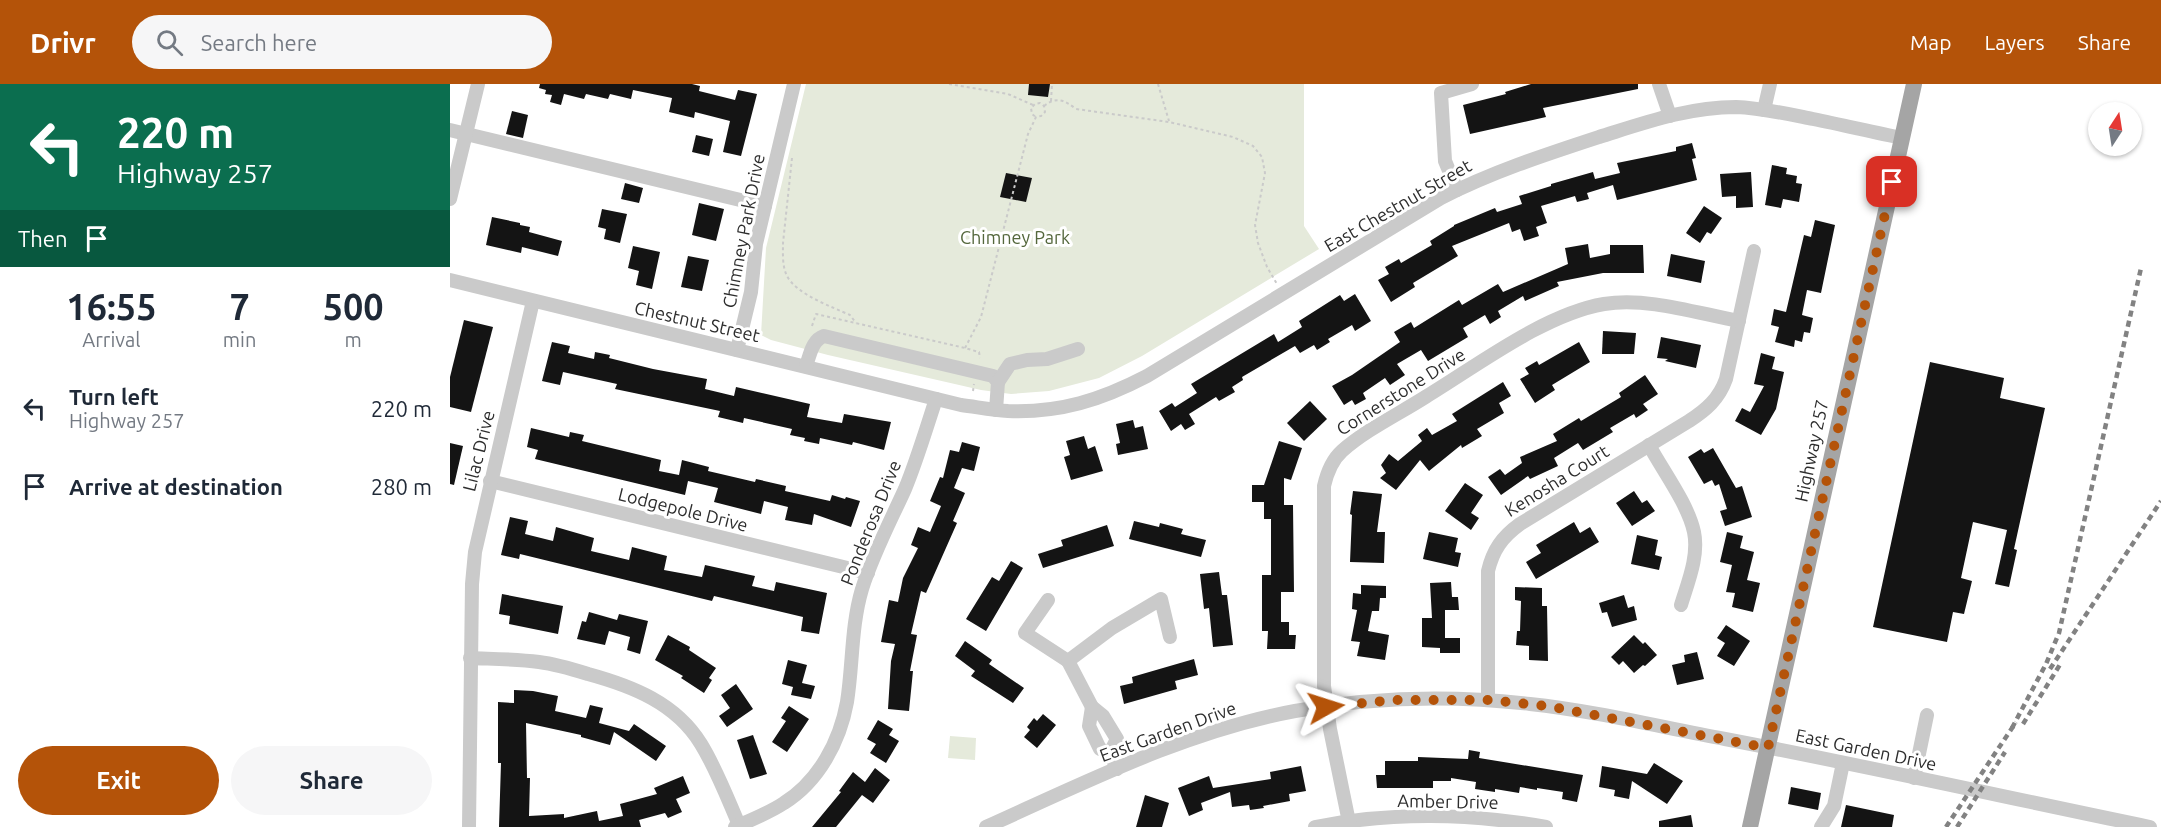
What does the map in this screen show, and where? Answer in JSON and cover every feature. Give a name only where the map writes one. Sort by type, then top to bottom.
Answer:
[{"type":"main road","name":"Highway 257","points":[[1750,827],[1914,84]]},
{"type":"street","points":[[450,200],[478,84]]},
{"type":"street","name":"Chimney Park Drive","points":[[737,350],[752,292],[756,244],[794,84]]},
{"type":"street","points":[[1457,190],[1445,160],[1441,89],[1472,84]]},
{"type":"street","points":[[1659,84],[1670,116]]},
{"type":"street","points":[[1764,110],[1770,84]]},
{"type":"street","name":"East Chestnut Street","points":[[936,399],[996,410],[1044,410],[1079,404],[1114,393],[1147,376],[1457,190],[1521,162],[1670,116],[1712,108],[1738,107],[1764,110],[1902,138]]},
{"type":"street","points":[[450,130],[765,206]]},
{"type":"street","name":"Kenosha Court","points":[[1488,700],[1488,571],[1498,545],[1520,524],[1704,411],[1713,402],[1722,390],[1726,379],[1754,251]]},
{"type":"street","name":"Chestnut Street","points":[[450,280],[936,399]]},
{"type":"street","name":"Lilac Drive","points":[[469,827],[470,658],[475,552],[533,301]]},
{"type":"street","name":"Cornerstone Drive","points":[[1349,824],[1324,686],[1324,486],[1335,458],[1361,437],[1525,336],[1570,314],[1591,307],[1619,303],[1659,306],[1739,321]]},
{"type":"street","points":[[806,366],[814,343],[824,336],[993,376],[998,382]]},
{"type":"street","points":[[996,410],[998,382],[1010,364],[1047,359],[1078,349]]},
{"type":"street","name":"Ponderosa Drive","points":[[738,826],[778,807],[799,792],[832,750],[839,734],[847,701],[853,635],[861,591],[875,551],[915,464],[936,399]]},
{"type":"street","points":[[1649,445],[1684,508],[1694,532],[1693,563],[1681,605]]},
{"type":"street","name":"Lodgepole Drive","points":[[490,481],[868,573]]},
{"type":"street","points":[[1068,662],[1112,628],[1161,599],[1170,638]]},
{"type":"street","points":[[1047,600],[1025,633],[1068,662],[1092,707],[1104,716],[1118,739],[1110,753]]},
{"type":"street","points":[[470,658],[538,662],[562,667],[626,686],[655,699],[680,719],[700,743],[738,826]]},
{"type":"street","name":"East Garden Drive","points":[[986,827],[1117,769],[1200,736],[1286,713],[1393,700],[1488,700],[1562,709],[1843,763],[2150,827]]},
{"type":"street","points":[[1092,707],[1089,726],[1100,749],[1110,753],[1117,769]]},
{"type":"street","points":[[1914,778],[1927,715]]},
{"type":"street","points":[[1821,827],[1834,807],[1843,763]]},
{"type":"street","name":"Amber Drive","points":[[1315,827],[1420,817],[1495,820],[1546,827]]},
{"type":"path","points":[[949,84],[1008,94],[1033,106],[1040,104],[1044,106]]},
{"type":"path","points":[[1051,101],[1052,84]]},
{"type":"path","points":[[1158,84],[1169,122]]},
{"type":"path","points":[[1044,106],[1059,99],[1076,109],[1169,122],[1239,139],[1253,146],[1259,151],[1265,173],[1255,225],[1258,243],[1267,267],[1283,294]]},
{"type":"path","points":[[1033,106],[1031,111],[1036,117]]},
{"type":"path","points":[[965,348],[981,317],[1025,143],[1036,117],[1044,114],[1044,106]]},
{"type":"path","points":[[792,156],[783,243],[787,277],[800,290],[850,315],[856,323]]},
{"type":"green space","name":"Chimney Park","points":[[806,84],[1304,84],[1304,226],[1319,249],[1142,356],[1099,378],[1049,391],[1011,394],[981,390],[771,340],[761,335],[766,248]]},
{"type":"green space","points":[[950,736],[976,738],[975,760],[948,758]]},
{"type":"building","points":[[540,84],[692,84],[700,86],[699,91],[735,100],[738,90],[757,94],[741,156],[723,152],[730,121],[695,112],[694,118],[669,112],[672,98],[633,90],[631,99],[610,94],[608,99],[586,94],[584,99],[564,94],[561,105],[550,102],[552,95],[545,94],[546,90],[539,88]]},
{"type":"building","points":[[1029,84],[1050,84],[1048,97],[1028,95]]},
{"type":"building","points":[[1531,84],[1638,84],[1638,89],[1543,108],[1546,117],[1470,134],[1463,105],[1506,94],[1505,92]]},
{"type":"building","points":[[512,111],[528,115],[523,138],[506,134]]},
{"type":"building","points":[[696,135],[713,139],[709,156],[692,152]]},
{"type":"building","points":[[1692,143],[1696,158],[1692,159],[1697,180],[1617,200],[1613,185],[1587,193],[1589,199],[1577,202],[1575,196],[1541,206],[1547,223],[1536,227],[1539,236],[1524,241],[1520,229],[1512,232],[1509,223],[1452,246],[1458,256],[1413,283],[1415,287],[1391,302],[1378,280],[1389,274],[1385,267],[1399,259],[1401,263],[1432,245],[1430,241],[1454,225],[1495,208],[1497,212],[1522,204],[1519,196],[1593,172],[1595,179],[1620,173],[1617,163],[1676,151],[1676,147]]},
{"type":"building","points":[[1772,165],[1787,168],[1786,174],[1797,176],[1796,183],[1802,184],[1799,202],[1783,199],[1781,208],[1765,205]]},
{"type":"building","points":[[1751,172],[1753,207],[1736,208],[1736,196],[1722,197],[1720,174]]},
{"type":"building","points":[[1006,173],[1032,178],[1026,202],[1000,197]]},
{"type":"building","points":[[625,183],[643,188],[639,203],[621,199]]},
{"type":"building","points":[[699,203],[724,209],[716,241],[692,235]]},
{"type":"building","points":[[1704,206],[1722,218],[1711,234],[1707,232],[1700,243],[1686,233]]},
{"type":"building","points":[[602,209],[627,214],[620,243],[604,239],[606,229],[598,227]]},
{"type":"building","points":[[492,217],[520,223],[520,225],[530,227],[529,232],[562,241],[558,256],[522,247],[521,253],[486,245]]},
{"type":"building","points":[[1815,220],[1835,225],[1821,293],[1807,290],[1802,315],[1813,318],[1810,333],[1804,332],[1802,342],[1795,340],[1794,347],[1775,342],[1779,327],[1771,325],[1774,309],[1786,312],[1804,235],[1811,237]]},
{"type":"building","points":[[1588,244],[1590,258],[1610,254],[1610,245],[1643,245],[1644,273],[1603,273],[1557,282],[1559,286],[1525,301],[1523,296],[1498,311],[1501,317],[1490,324],[1485,315],[1463,328],[1468,337],[1428,361],[1421,350],[1397,364],[1405,375],[1390,385],[1385,378],[1363,393],[1366,399],[1355,405],[1352,400],[1344,405],[1332,386],[1400,342],[1394,332],[1411,322],[1414,328],[1459,300],[1462,305],[1498,284],[1503,292],[1568,264],[1565,248]]},
{"type":"building","points":[[633,246],[660,252],[652,289],[636,285],[639,271],[628,268]]},
{"type":"building","points":[[1671,254],[1705,261],[1701,283],[1667,276]]},
{"type":"building","points":[[688,256],[709,260],[702,291],[681,287]]},
{"type":"building","points":[[1355,294],[1371,321],[1355,331],[1352,325],[1328,339],[1330,342],[1317,350],[1314,345],[1300,353],[1295,346],[1242,377],[1243,380],[1232,387],[1235,392],[1219,401],[1216,397],[1189,414],[1195,424],[1185,430],[1181,424],[1171,431],[1159,411],[1172,403],[1175,407],[1197,393],[1191,384],[1274,334],[1278,342],[1302,327],[1299,321],[1340,295],[1344,301]]},
{"type":"building","points":[[464,320],[493,327],[471,412],[450,407],[450,377]]},
{"type":"building","points":[[1603,331],[1636,333],[1634,354],[1602,354]]},
{"type":"building","points":[[1661,337],[1701,345],[1696,368],[1657,358]]},
{"type":"building","points":[[552,342],[570,346],[568,353],[594,359],[595,352],[610,355],[609,358],[653,369],[707,379],[705,389],[734,396],[736,387],[810,404],[807,417],[842,423],[844,414],[891,422],[884,450],[853,442],[852,445],[820,438],[819,444],[804,441],[805,438],[790,435],[792,429],[744,418],[743,423],[718,417],[720,411],[615,389],[617,384],[563,372],[560,385],[542,381]]},
{"type":"building","points":[[1579,342],[1590,362],[1552,385],[1555,390],[1535,403],[1520,379],[1529,374],[1525,368],[1537,361],[1539,365]]},
{"type":"building","points":[[1761,353],[1775,357],[1772,369],[1784,372],[1776,409],[1761,435],[1735,421],[1742,408],[1750,412],[1764,386],[1754,384]]},
{"type":"building","points":[[1930,362],[2004,378],[2000,398],[2045,408],[2014,549],[2017,550],[2009,587],[1995,584],[2007,530],[1973,522],[1961,578],[1972,581],[1964,614],[1953,612],[1947,642],[1873,627]]},
{"type":"building","points":[[1645,375],[1658,394],[1643,404],[1648,410],[1636,418],[1634,414],[1610,428],[1613,432],[1583,450],[1578,443],[1554,458],[1558,466],[1530,479],[1528,476],[1501,495],[1488,477],[1500,469],[1505,475],[1522,463],[1520,457],[1557,441],[1553,434],[1579,418],[1581,421],[1621,397],[1619,393]]},
{"type":"building","points":[[1503,382],[1511,396],[1499,403],[1504,413],[1477,429],[1482,436],[1462,448],[1461,445],[1429,471],[1420,460],[1396,490],[1380,478],[1386,473],[1381,465],[1389,454],[1398,461],[1422,441],[1418,435],[1427,428],[1432,435],[1457,421],[1452,414]]},
{"type":"building","points":[[1310,401],[1327,419],[1304,441],[1287,423]]},
{"type":"building","points":[[1133,420],[1135,428],[1143,426],[1148,449],[1118,455],[1116,444],[1120,443],[1116,424]]},
{"type":"building","points":[[531,428],[569,437],[570,432],[584,435],[582,441],[661,460],[659,471],[679,475],[682,460],[709,467],[708,471],[755,482],[756,479],[786,486],[785,491],[830,501],[832,495],[860,501],[851,527],[814,514],[812,525],[785,520],[788,507],[764,501],[761,514],[714,502],[718,488],[688,481],[685,495],[535,459],[538,450],[527,447]]},
{"type":"building","points":[[1084,436],[1088,449],[1095,446],[1103,471],[1071,480],[1064,457],[1070,455],[1066,441]]},
{"type":"building","points":[[1279,441],[1302,448],[1291,480],[1284,478],[1284,505],[1293,505],[1294,592],[1281,592],[1281,622],[1289,622],[1289,635],[1296,635],[1295,649],[1267,649],[1268,631],[1262,631],[1262,575],[1271,575],[1271,519],[1264,519],[1264,502],[1252,502],[1252,485],[1264,485]]},
{"type":"building","points":[[962,442],[980,447],[974,471],[962,468],[954,488],[965,493],[953,521],[957,523],[926,593],[921,591],[911,634],[917,635],[910,671],[913,671],[909,711],[888,709],[891,661],[895,644],[881,642],[889,600],[898,602],[903,578],[918,548],[911,545],[918,527],[930,532],[941,506],[930,501],[940,477],[943,478],[950,450],[959,452]]},
{"type":"building","points":[[450,443],[463,446],[454,485],[450,484]]},
{"type":"building","points":[[1713,448],[1736,488],[1742,486],[1752,517],[1725,526],[1720,511],[1727,509],[1719,484],[1715,486],[1712,480],[1704,484],[1688,457],[1701,449],[1704,453]]},
{"type":"building","points":[[1465,483],[1483,495],[1471,513],[1479,518],[1471,530],[1445,511]]},
{"type":"building","points":[[1353,491],[1382,494],[1377,532],[1385,532],[1384,563],[1350,562],[1352,515],[1350,514]]},
{"type":"building","points":[[1634,491],[1642,503],[1647,500],[1655,511],[1632,526],[1616,503]]},
{"type":"building","points":[[510,517],[528,521],[525,534],[553,541],[556,527],[594,538],[591,551],[629,560],[632,547],[667,556],[664,570],[702,577],[705,565],[755,576],[752,586],[774,591],[776,582],[827,593],[819,634],[801,631],[803,617],[714,596],[712,601],[520,554],[519,559],[501,555]]},
{"type":"building","points":[[1134,521],[1159,527],[1160,523],[1183,529],[1181,534],[1206,540],[1201,557],[1129,539]]},
{"type":"building","points":[[1574,522],[1580,533],[1590,527],[1599,542],[1536,579],[1526,562],[1541,553],[1536,545]]},
{"type":"building","points":[[1107,525],[1114,546],[1043,568],[1038,554],[1063,546],[1061,540]]},
{"type":"building","points":[[1429,532],[1458,538],[1455,552],[1461,553],[1458,567],[1423,559]]},
{"type":"building","points":[[1727,532],[1743,536],[1740,548],[1754,552],[1747,580],[1760,583],[1753,612],[1732,607],[1735,593],[1726,592],[1732,565],[1720,562]]},
{"type":"building","points":[[1637,535],[1658,540],[1655,555],[1662,557],[1659,570],[1631,564]]},
{"type":"building","points":[[1011,561],[1023,568],[986,631],[966,619],[992,577],[999,581]]},
{"type":"building","points":[[1219,572],[1222,595],[1227,595],[1233,645],[1213,647],[1209,608],[1204,609],[1200,574]]},
{"type":"building","points":[[1451,582],[1452,597],[1458,597],[1459,610],[1445,610],[1445,638],[1460,638],[1460,653],[1440,653],[1440,648],[1422,647],[1422,618],[1432,618],[1430,583]]},
{"type":"building","points":[[1361,585],[1386,586],[1386,598],[1380,598],[1379,611],[1372,611],[1368,631],[1389,635],[1385,660],[1357,656],[1360,642],[1351,641],[1357,610],[1352,609],[1353,593],[1361,594]]},
{"type":"building","points":[[1515,587],[1542,588],[1542,606],[1547,606],[1548,661],[1529,660],[1529,646],[1516,645],[1517,631],[1520,631],[1521,601],[1515,600]]},
{"type":"building","points":[[502,594],[563,606],[558,634],[509,624],[510,616],[499,614]]},
{"type":"building","points":[[1624,595],[1628,608],[1634,606],[1637,620],[1612,627],[1607,612],[1602,613],[1599,603]]},
{"type":"building","points":[[589,612],[617,620],[619,614],[648,621],[640,654],[627,650],[630,637],[609,631],[605,645],[577,639],[582,621],[586,622]]},
{"type":"building","points":[[1726,625],[1750,641],[1734,666],[1717,656],[1725,643],[1717,638]]},
{"type":"building","points":[[668,635],[690,647],[689,650],[716,668],[709,678],[712,680],[704,693],[681,678],[683,676],[655,660]]},
{"type":"building","points":[[1634,635],[1643,644],[1645,642],[1657,655],[1634,673],[1623,661],[1619,665],[1611,657]]},
{"type":"building","points":[[965,641],[992,660],[989,664],[1024,688],[1013,703],[971,676],[975,671],[955,656]]},
{"type":"building","points":[[1697,652],[1704,679],[1677,685],[1672,665],[1685,662],[1684,655]]},
{"type":"building","points":[[1194,659],[1198,675],[1175,681],[1177,689],[1124,704],[1120,686],[1133,683],[1132,677]]},
{"type":"building","points":[[788,660],[807,665],[802,683],[815,686],[811,699],[791,695],[793,687],[782,684]]},
{"type":"building","points":[[736,684],[753,709],[727,727],[719,716],[730,708],[721,695]]},
{"type":"building","points":[[514,690],[558,696],[555,711],[586,718],[590,705],[603,708],[599,723],[629,731],[634,724],[666,746],[656,761],[614,732],[610,745],[581,737],[581,735],[526,723],[527,778],[530,778],[529,816],[564,814],[564,818],[597,811],[599,821],[623,816],[620,804],[657,794],[654,788],[683,776],[690,793],[676,799],[682,812],[668,818],[665,813],[639,820],[641,827],[499,827],[501,763],[498,763],[498,702],[514,703]]},
{"type":"building","points":[[789,706],[809,719],[787,752],[772,742],[786,721],[781,718]]},
{"type":"building","points":[[1043,714],[1056,725],[1037,748],[1024,737],[1030,730],[1027,727],[1034,718],[1037,721]]},
{"type":"building","points":[[878,720],[893,729],[889,735],[899,741],[886,763],[870,753],[876,744],[867,739]]},
{"type":"building","points":[[753,735],[767,774],[750,779],[737,740]]},
{"type":"building","points":[[1469,750],[1480,752],[1479,758],[1583,775],[1577,802],[1562,799],[1563,792],[1520,787],[1519,793],[1495,789],[1495,792],[1475,789],[1476,782],[1451,778],[1451,781],[1433,781],[1433,788],[1377,788],[1376,775],[1385,775],[1385,761],[1418,761],[1418,757],[1468,759]]},
{"type":"building","points":[[1654,763],[1683,781],[1667,804],[1632,781],[1629,799],[1614,796],[1615,790],[1599,787],[1602,766],[1647,774]]},
{"type":"building","points":[[1301,766],[1306,791],[1289,794],[1290,801],[1263,806],[1264,808],[1250,810],[1249,805],[1232,807],[1230,792],[1201,803],[1203,810],[1189,816],[1178,788],[1209,776],[1213,788],[1271,779],[1270,772]]},
{"type":"building","points":[[875,768],[890,780],[873,803],[862,795],[836,827],[812,827],[841,792],[839,791],[853,772],[865,782]]},
{"type":"building","points":[[1791,787],[1821,793],[1818,810],[1788,804]]},
{"type":"building","points":[[1145,795],[1169,803],[1162,827],[1136,827]]},
{"type":"building","points":[[1846,805],[1894,815],[1892,827],[1841,827]]},
{"type":"building","points":[[1691,815],[1693,827],[1659,827],[1659,821]]},
{"type":"railway","points":[[2012,728],[2046,664],[2059,633],[2141,268]]},
{"type":"railway","points":[[2050,669],[2161,501]]},
{"type":"railway","points":[[2023,724],[2061,663]]},
{"type":"railway","points":[[1946,827],[2016,722]]},
{"type":"railway","points":[[1957,827],[2005,752]]},
{"type":"route","points":[[1326,707],[1429,699],[1488,700],[1532,704],[1768,748],[1892,182]]}]
